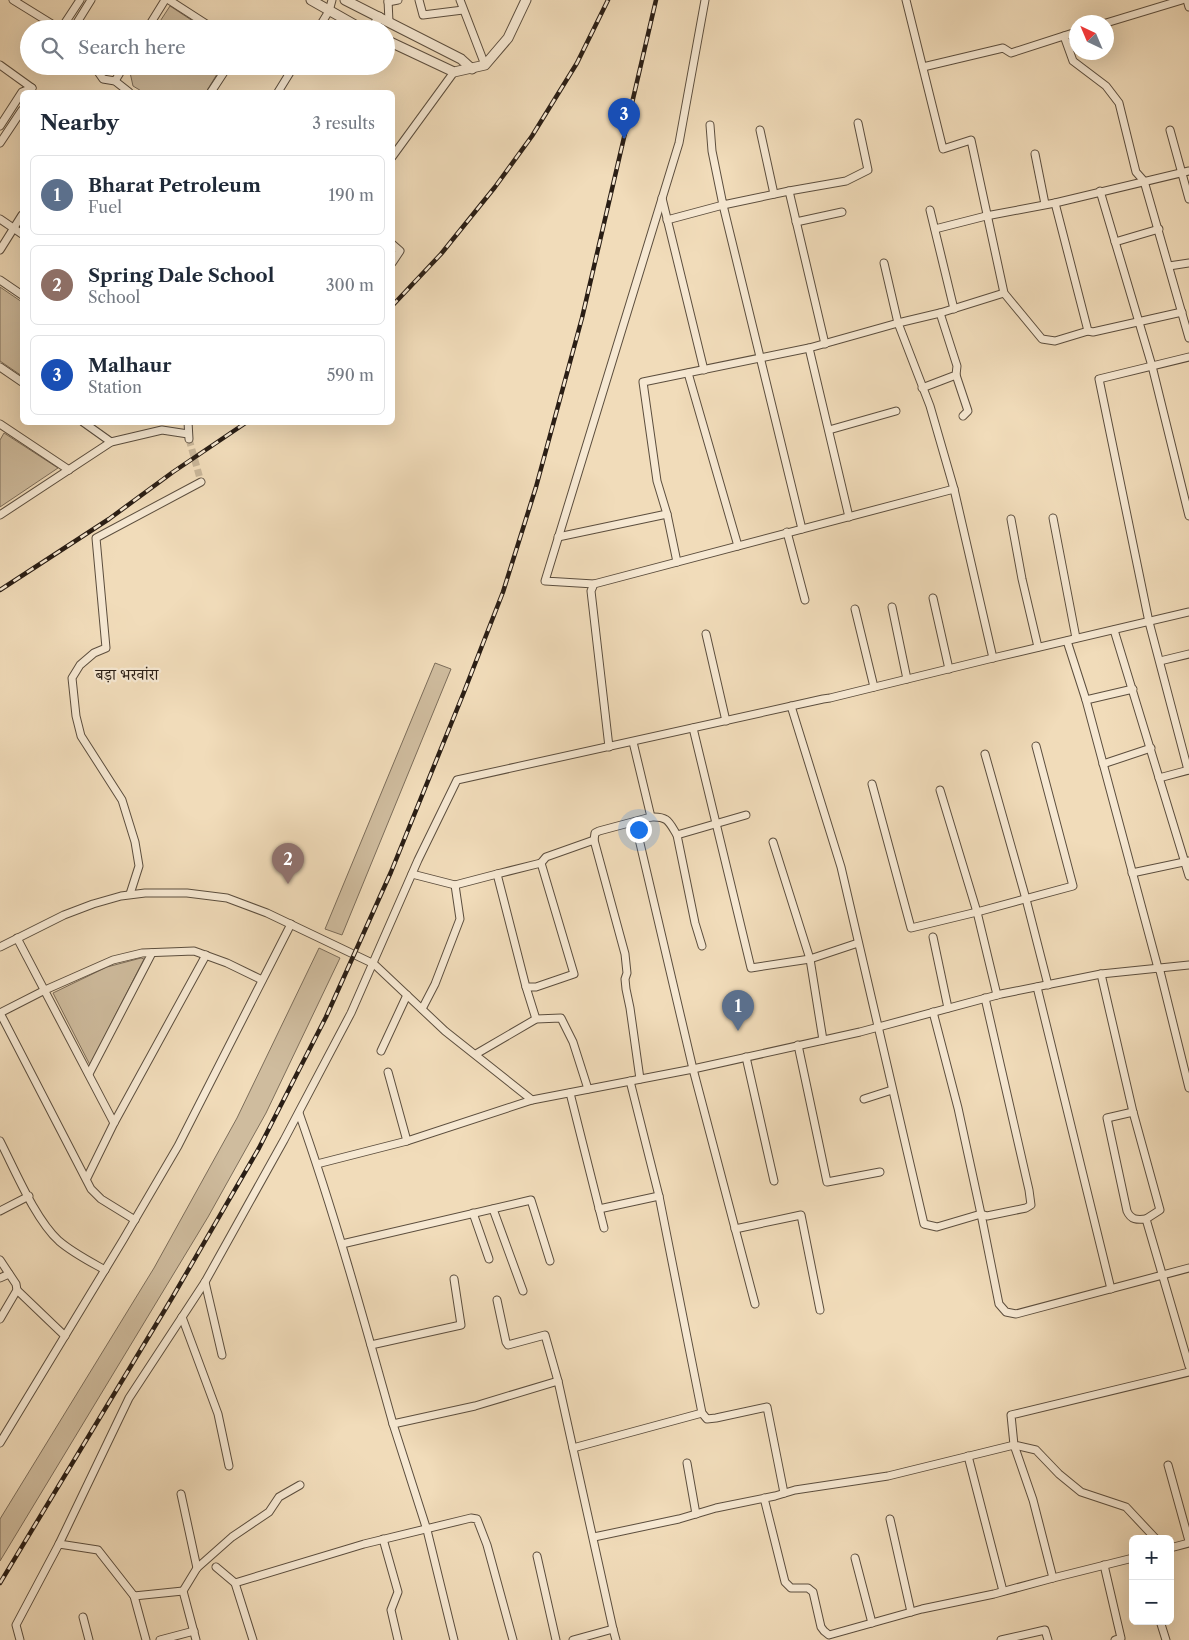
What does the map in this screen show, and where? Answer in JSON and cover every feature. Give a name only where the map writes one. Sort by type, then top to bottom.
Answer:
[{"type":"street","points":[[13,0],[46,20]]},
{"type":"street","points":[[67,20],[80,0]]},
{"type":"street","points":[[79,20],[91,0]]},
{"type":"street","points":[[153,20],[167,0],[199,20]]},
{"type":"street","points":[[310,0],[346,20]]},
{"type":"street","points":[[324,20],[329,11],[332,0]]},
{"type":"street","points":[[345,0],[385,20]]},
{"type":"street","points":[[389,20],[388,1],[398,0]]},
{"type":"street","points":[[419,0],[423,15],[463,10]]},
{"type":"street","points":[[460,0],[485,65]]},
{"type":"street","points":[[395,44],[454,72],[485,65],[508,38],[526,0]]},
{"type":"street","points":[[705,0],[679,143],[545,581],[594,584],[954,489]]},
{"type":"street","points":[[906,0],[943,149],[971,140],[1004,293],[1042,339],[1055,341],[1088,331],[1093,332],[1182,312]]},
{"type":"street","points":[[1114,21],[1182,0]]},
{"type":"street","points":[[1187,0],[1189,7]]},
{"type":"street","points":[[395,25],[461,59],[472,69]]},
{"type":"street","points":[[923,67],[1003,48],[1011,53],[1069,34]]},
{"type":"street","points":[[1064,36],[1073,61],[1106,86],[1119,103],[1136,172],[1144,181],[1189,338]]},
{"type":"street","points":[[395,153],[454,72],[461,59]]},
{"type":"street","points":[[0,65],[32,90]]},
{"type":"street","points":[[100,75],[103,79],[115,81],[126,90]]},
{"type":"street","points":[[115,81],[119,75]]},
{"type":"street","points":[[212,90],[222,75]]},
{"type":"street","points":[[279,90],[288,75]]},
{"type":"street","points":[[0,126],[20,95]]},
{"type":"street","points":[[0,143],[20,113]]},
{"type":"street","points":[[668,220],[723,205],[846,180],[868,170],[858,123]]},
{"type":"street","points":[[710,125],[712,151],[723,205],[802,529]]},
{"type":"street","points":[[760,130],[774,194]]},
{"type":"street","points":[[1170,130],[1186,172],[1189,199]]},
{"type":"street","points":[[1034,154],[1046,204]]},
{"type":"street","points":[[935,228],[1186,172]]},
{"type":"street","points":[[789,191],[825,344]]},
{"type":"street","points":[[1100,191],[1152,366],[1189,516]]},
{"type":"street","points":[[662,198],[704,370]]},
{"type":"street","points":[[1055,202],[1088,331]]},
{"type":"street","points":[[930,210],[954,309]]},
{"type":"street","points":[[796,222],[842,212]]},
{"type":"street","points":[[0,250],[20,218]]},
{"type":"street","points":[[0,219],[20,232]]},
{"type":"street","points":[[1115,242],[1159,229]]},
{"type":"street","points":[[395,247],[400,251],[395,258]]},
{"type":"street","points":[[884,263],[898,323],[930,406],[954,489],[993,658]]},
{"type":"street","points":[[1169,266],[1189,263]]},
{"type":"street","points":[[0,280],[20,294]]},
{"type":"street","points":[[677,562],[657,482],[643,382],[809,348],[954,309],[1004,293]]},
{"type":"street","points":[[940,312],[957,366],[956,376],[968,411],[963,416]]},
{"type":"street","points":[[809,348],[849,517]]},
{"type":"street","points":[[1160,778],[1189,770],[1149,622],[1099,379],[1189,357]]},
{"type":"street","points":[[0,367],[20,381]]},
{"type":"street","points":[[688,373],[738,546]]},
{"type":"street","points":[[922,388],[956,376]]},
{"type":"street","points":[[829,430],[896,411]]},
{"type":"street","points":[[87,425],[111,442]]},
{"type":"street","points":[[0,515],[111,442],[162,430],[188,436],[188,425]]},
{"type":"street","points":[[1,428],[69,470]]},
{"type":"street","points":[[130,894],[139,866],[135,842],[122,800],[81,736],[76,716],[72,678],[80,665],[94,653],[106,648],[96,538],[201,482]]},
{"type":"street","points":[[558,537],[666,514]]},
{"type":"street","points":[[1053,518],[1076,638]]},
{"type":"street","points":[[1011,519],[1022,579],[1038,647]]},
{"type":"street","points":[[787,532],[805,600]]},
{"type":"street","points":[[594,584],[592,591],[609,747]]},
{"type":"street","points":[[932,598],[949,669]]},
{"type":"street","points":[[892,607],[907,679]]},
{"type":"street","points":[[855,609],[874,688]]},
{"type":"street","points":[[20,1640],[16,1625],[59,1544],[128,1398],[205,1282],[299,1113],[351,1013],[412,874],[457,780],[874,688],[1189,612]]},
{"type":"street","points":[[1114,630],[1187,861],[1189,876]]},
{"type":"street","points":[[706,634],[726,721]]},
{"type":"street","points":[[1067,640],[1086,700],[1158,968],[1187,1067],[1189,1088]]},
{"type":"street","points":[[1160,661],[1189,654]]},
{"type":"street","points":[[1086,700],[1133,689]]},
{"type":"street","points":[[791,706],[841,867],[924,1224],[937,1227],[981,1214],[987,1216],[1026,1208],[1031,1205],[985,998]]},
{"type":"street","points":[[693,728],[751,968],[810,959],[858,943]]},
{"type":"street","points":[[633,742],[651,817]]},
{"type":"street","points":[[872,784],[911,928],[1073,886],[1036,746]]},
{"type":"street","points":[[1103,764],[1151,748]]},
{"type":"street","points":[[985,754],[1048,985]]},
{"type":"street","points":[[940,790],[977,912],[997,995]]},
{"type":"street","points":[[677,835],[746,815]]},
{"type":"street","points":[[640,1079],[626,989],[625,954],[594,840],[595,833],[651,817],[661,816],[666,819],[677,835],[695,923],[702,946]]},
{"type":"street","points":[[635,822],[693,1069],[754,1304]]},
{"type":"street","points":[[412,874],[455,884],[540,863],[546,857],[594,840]]},
{"type":"street","points":[[773,842],[810,959],[823,1040]]},
{"type":"street","points":[[1132,873],[1187,861]]},
{"type":"street","points":[[526,987],[536,987],[574,974],[540,863]]},
{"type":"street","points":[[497,874],[536,1019]]},
{"type":"street","points":[[422,1009],[435,984],[460,919],[455,884]]},
{"type":"street","points":[[0,947],[64,915],[92,904],[130,894],[144,892],[187,893],[227,898],[267,913],[374,964],[445,1031],[532,1100]]},
{"type":"street","points":[[0,1444],[178,1146],[291,924]]},
{"type":"street","points":[[17,938],[114,1123]]},
{"type":"street","points":[[933,938],[948,1008]]},
{"type":"street","points":[[134,1220],[101,1200],[91,1189],[0,1013],[44,990],[113,960],[142,953],[194,951],[227,963],[262,980]]},
{"type":"street","points":[[88,1074],[152,952]]},
{"type":"street","points":[[87,1178],[114,1123],[206,955]]},
{"type":"street","points":[[317,1164],[407,1141],[532,1100],[746,1058],[878,1028],[997,995],[1101,974],[1189,965]]},
{"type":"street","points":[[1101,974],[1133,1112],[1160,1210],[1146,1219],[1136,1220],[1127,1211],[1107,1118],[1133,1112]]},
{"type":"street","points":[[1037,987],[1111,1289]]},
{"type":"street","points":[[381,1051],[407,995]]},
{"type":"street","points":[[934,1012],[958,1108],[999,1304],[1006,1312],[1016,1314],[1189,1268]]},
{"type":"street","points":[[476,1054],[536,1019],[561,1018],[574,1042],[588,1089]]},
{"type":"street","points":[[798,1045],[827,1182],[880,1172]]},
{"type":"street","points":[[746,1058],[774,1181]]},
{"type":"street","points":[[388,1072],[407,1141]]},
{"type":"street","points":[[630,1081],[659,1196],[702,1413],[706,1419],[767,1407],[784,1493]]},
{"type":"street","points":[[864,1099],[892,1090]]},
{"type":"street","points":[[570,1093],[604,1228]]},
{"type":"street","points":[[299,1113],[342,1244],[393,1424],[427,1530],[454,1640]]},
{"type":"street","points":[[0,1140],[40,1218],[58,1240],[76,1254],[105,1270]]},
{"type":"street","points":[[0,1211],[29,1196]]},
{"type":"street","points":[[599,1209],[659,1196]]},
{"type":"street","points":[[342,1244],[530,1200],[550,1261]]},
{"type":"street","points":[[493,1209],[524,1291]]},
{"type":"street","points":[[473,1213],[489,1259]]},
{"type":"street","points":[[735,1229],[800,1216],[820,1310]]},
{"type":"street","points":[[1146,1219],[1189,1366]]},
{"type":"street","points":[[0,1260],[16,1284],[17,1290],[65,1336]]},
{"type":"street","points":[[0,1278],[9,1274]]},
{"type":"street","points":[[371,1345],[461,1325],[454,1280]]},
{"type":"street","points":[[205,1282],[222,1355]]},
{"type":"street","points":[[0,1319],[17,1290]]},
{"type":"street","points":[[497,1300],[508,1345],[545,1335],[558,1381],[616,1640]]},
{"type":"street","points":[[182,1317],[218,1414],[229,1466]]},
{"type":"street","points":[[1053,1578],[1033,1500],[1014,1445],[1011,1415],[1189,1372]]},
{"type":"street","points":[[393,1424],[475,1406],[558,1381]]},
{"type":"street","points":[[573,1448],[702,1413]]},
{"type":"street","points":[[594,1537],[663,1523],[716,1508],[808,1487],[888,1476],[1014,1445],[1036,1450],[1081,1492],[1126,1507],[1152,1535]]},
{"type":"street","points":[[968,1456],[1003,1591]]},
{"type":"street","points":[[687,1463],[696,1514]]},
{"type":"street","points":[[1168,1465],[1189,1542],[1174,1547]]},
{"type":"street","points":[[196,1640],[183,1591],[197,1568],[232,1537],[269,1512],[280,1497],[300,1486]]},
{"type":"street","points":[[180,1494],[197,1568]]},
{"type":"street","points":[[764,1498],[785,1582],[791,1588],[808,1588],[813,1592],[824,1632],[832,1635],[911,1612],[1129,1559]]},
{"type":"street","points":[[235,1583],[383,1540],[477,1518],[487,1545],[513,1640]]},
{"type":"street","points":[[890,1519],[911,1612]]},
{"type":"street","points":[[383,1540],[398,1592],[391,1610],[398,1640]]},
{"type":"street","points":[[59,1544],[98,1550],[134,1596],[146,1640]]},
{"type":"street","points":[[537,1556],[556,1640]]},
{"type":"street","points":[[855,1558],[872,1623]]},
{"type":"street","points":[[1104,1565],[1121,1638],[1115,1640]]},
{"type":"street","points":[[216,1567],[235,1583],[253,1640]]},
{"type":"street","points":[[134,1596],[183,1591]]},
{"type":"street","points":[[83,1617],[89,1640]]},
{"type":"street","points":[[1161,1625],[1166,1640]]},
{"type":"street","points":[[573,1640],[613,1629]]},
{"type":"street","points":[[1001,1640],[1046,1630],[1048,1640]]},
{"type":"street","points":[[160,1640],[194,1631]]},
{"type":"shaded area","points":[[170,6],[191,20],[161,20]]},
{"type":"shaded area","points":[[131,75],[216,75],[207,90],[140,90],[133,86]]},
{"type":"shaded area","points":[[0,287],[20,301],[20,375],[0,361]]},
{"type":"shaded area","points":[[4,433],[58,468],[0,507],[0,440]]},
{"type":"shaded area","points":[[435,663],[451,669],[342,935],[325,929]]},
{"type":"shaded area","points":[[319,948],[340,958],[266,1113],[208,1217],[0,1561],[0,1519],[154,1268],[237,1118]]},
{"type":"shaded area","points":[[141,958],[144,959],[90,1065],[53,993],[107,967]]},
{"type":"tunnel","points":[[189,439],[201,482]]},
{"type":"railway","points":[[395,303],[441,254],[495,187],[532,136],[577,63],[608,0]]},
{"type":"railway","points":[[0,1583],[172,1298],[259,1148],[326,1017],[391,872],[503,592],[536,487],[582,318],[656,0]]},
{"type":"railway","points":[[0,590],[109,519],[173,472],[243,425]]},
{"type":"place","name":"Malhaur","points":[[624,139]]},
{"type":"place","name":"Spring Dale School","points":[[288,884]]},
{"type":"place","name":"Bharat Petroleum","points":[[738,1031]]},
{"type":"district","name":"बड़ा भरवांरा","points":[[127,674]]}]
